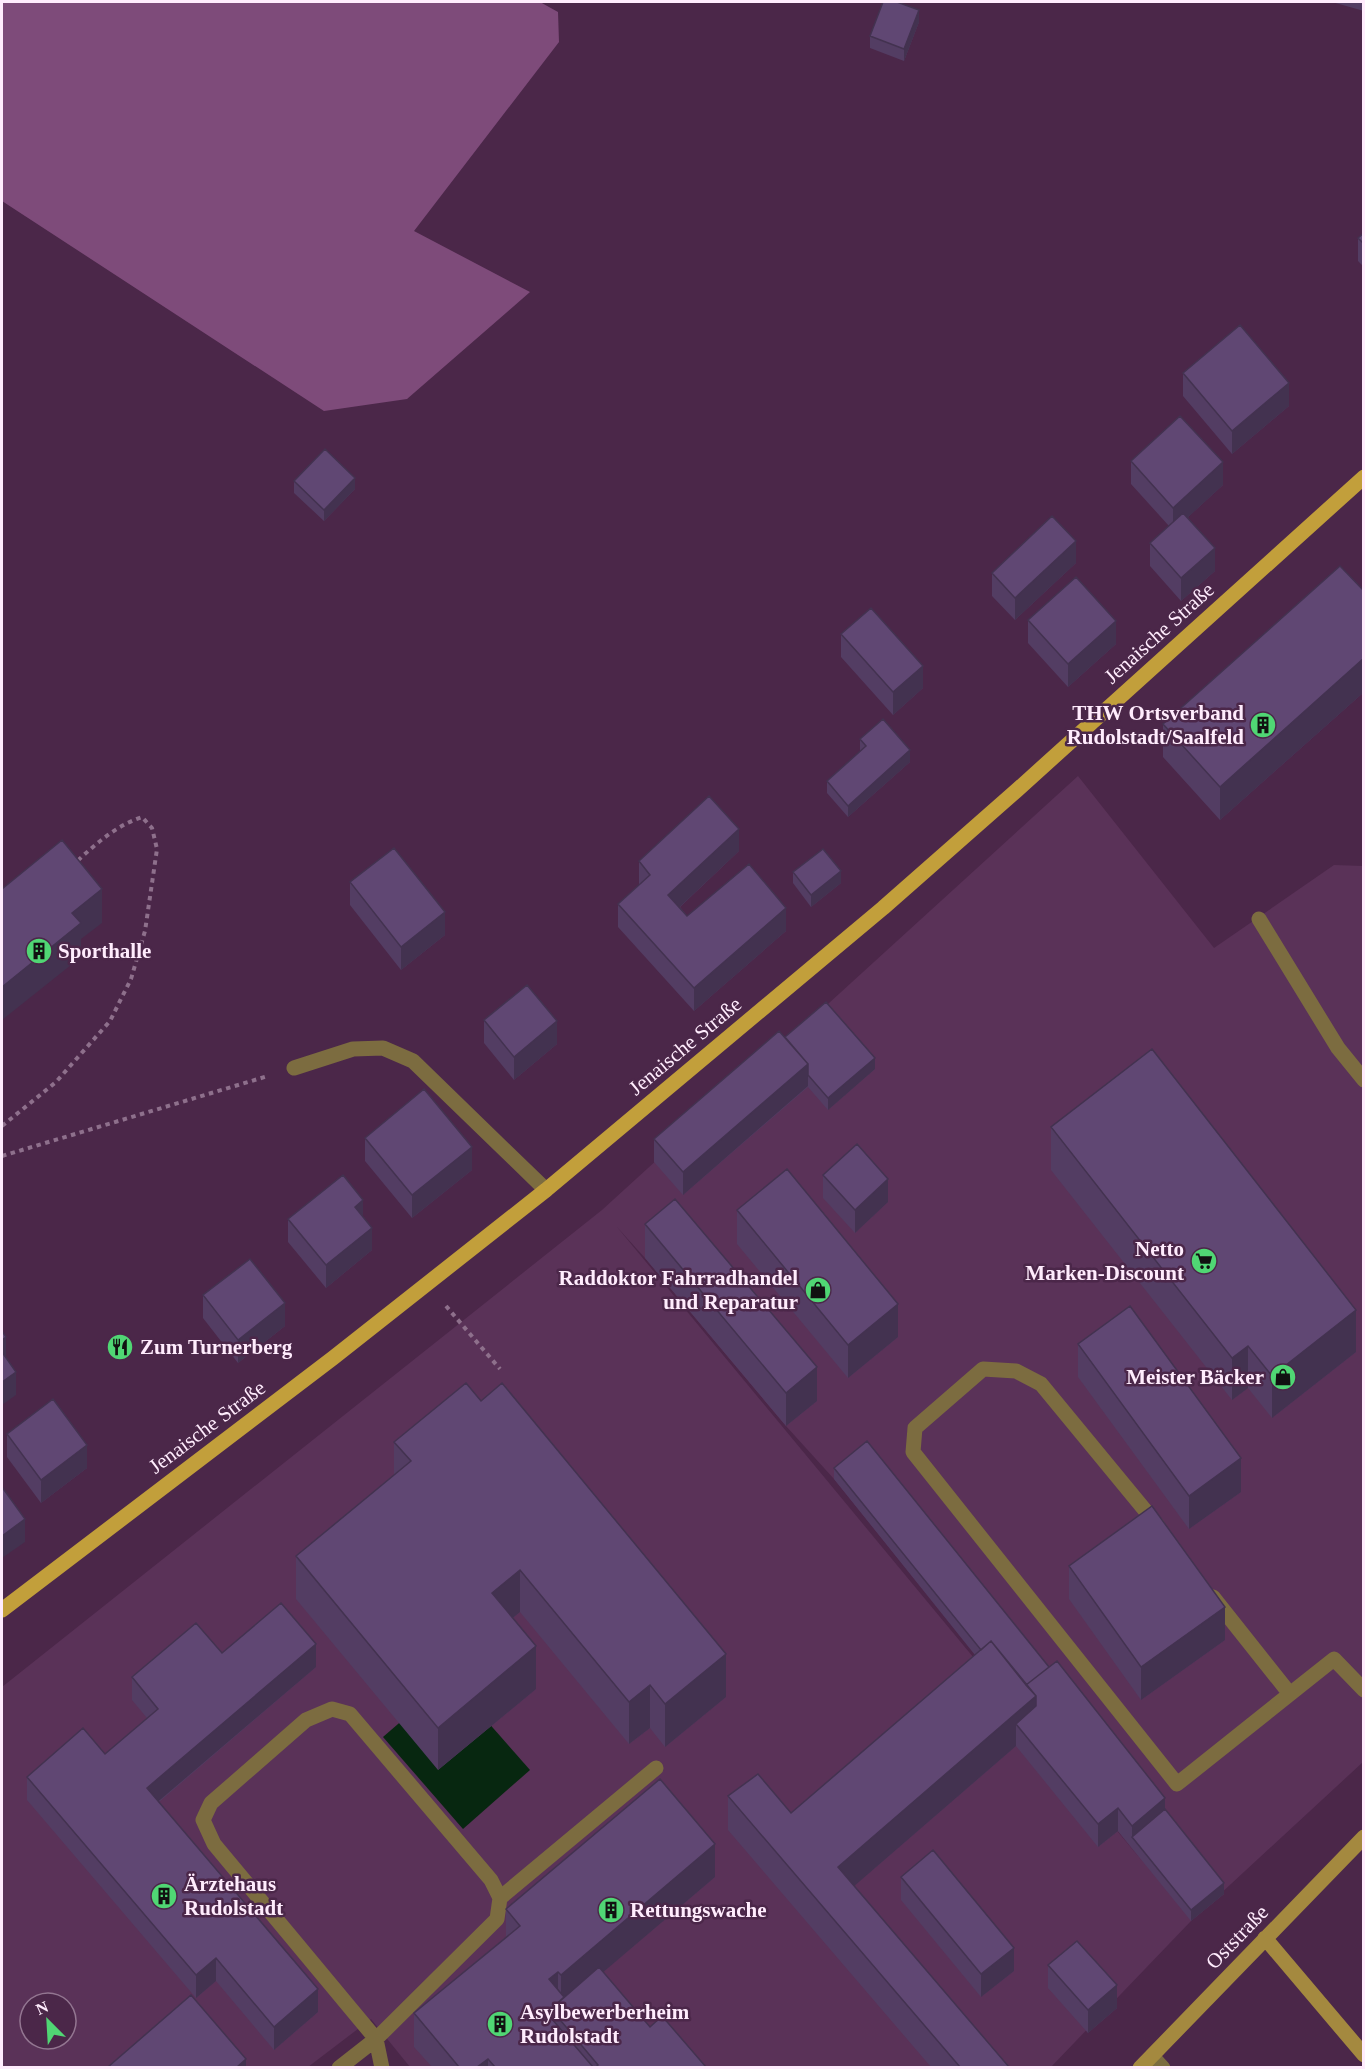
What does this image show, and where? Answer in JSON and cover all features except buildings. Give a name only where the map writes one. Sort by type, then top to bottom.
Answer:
[{"type":"main road","name":"Jenaische Straße","points":[[2,1610],[333,1358],[546,1190],[883,908],[1364,477]]},
{"type":"main road","name":"Oststraße","points":[[1140,2067],[1364,1837]]},
{"type":"main road","points":[[1265,1938],[1364,2055]]},
{"type":"lane","points":[[1259,919],[1338,1048],[1364,1080]]},
{"type":"lane","points":[[294,1068],[353,1049],[383,1048],[413,1061],[546,1190]]},
{"type":"lane","points":[[1168,1539],[1041,1384],[1016,1371],[983,1370],[915,1428],[913,1452],[1177,1784],[1334,1659],[1364,1690]]},
{"type":"lane","points":[[1204,1584],[1290,1694]]},
{"type":"lane","points":[[339,2067],[376,2039],[497,1919],[500,1898],[491,1880],[350,1714],[332,1709],[306,1719],[211,1803],[203,1820],[214,1844],[376,2039],[382,2067]]},
{"type":"lane","points":[[500,1898],[656,1768]]},
{"type":"lane","points":[[1152,2056],[1163,2067]]},
{"type":"path","points":[[2,1126],[56,1082],[110,1021],[131,979],[145,931],[157,849],[152,828],[142,817],[126,822],[71,867]]},
{"type":"path","points":[[2,1156],[294,1068]]},
{"type":"path","points":[[461,1322],[500,1370]]},
{"type":"shaded area","points":[[2,2],[540,2],[558,12],[559,42],[414,231],[530,292],[407,399],[324,411],[2,201]]},
{"type":"shaded area","points":[[1078,776],[1214,948],[1334,865],[1363,866],[1363,1762],[1191,1921],[1051,2067],[410,2067],[371,2019],[308,2067],[2,2068],[2,1687],[602,1210]],"holes":[[[617,1227],[786,1426],[834,1479],[1142,1861]]]},
{"type":"shaded area","points":[[450,1679],[530,1770],[463,1829],[383,1737]]},
{"type":"place","name":"THW Ortsverband Rudolstadt/Saalfeld","points":[[1263,725]]},
{"type":"place","name":"Sporthalle","points":[[39,951]]},
{"type":"place","name":"Netto Marken-Discount","points":[[1204,1261]]},
{"type":"place","name":"Raddoktor Fahrradhandel und Reparatur","points":[[818,1290]]},
{"type":"place","name":"Zum Turnerberg","points":[[120,1347]]},
{"type":"place","name":"Meister Bäcker","points":[[1283,1377]]},
{"type":"place","name":"Ärztehaus Rudolstadt","points":[[164,1896]]},
{"type":"place","name":"Rettungswache","points":[[611,1910]]},
{"type":"place","name":"Asylbewerberheim Rudolstadt","points":[[500,2024]]}]
